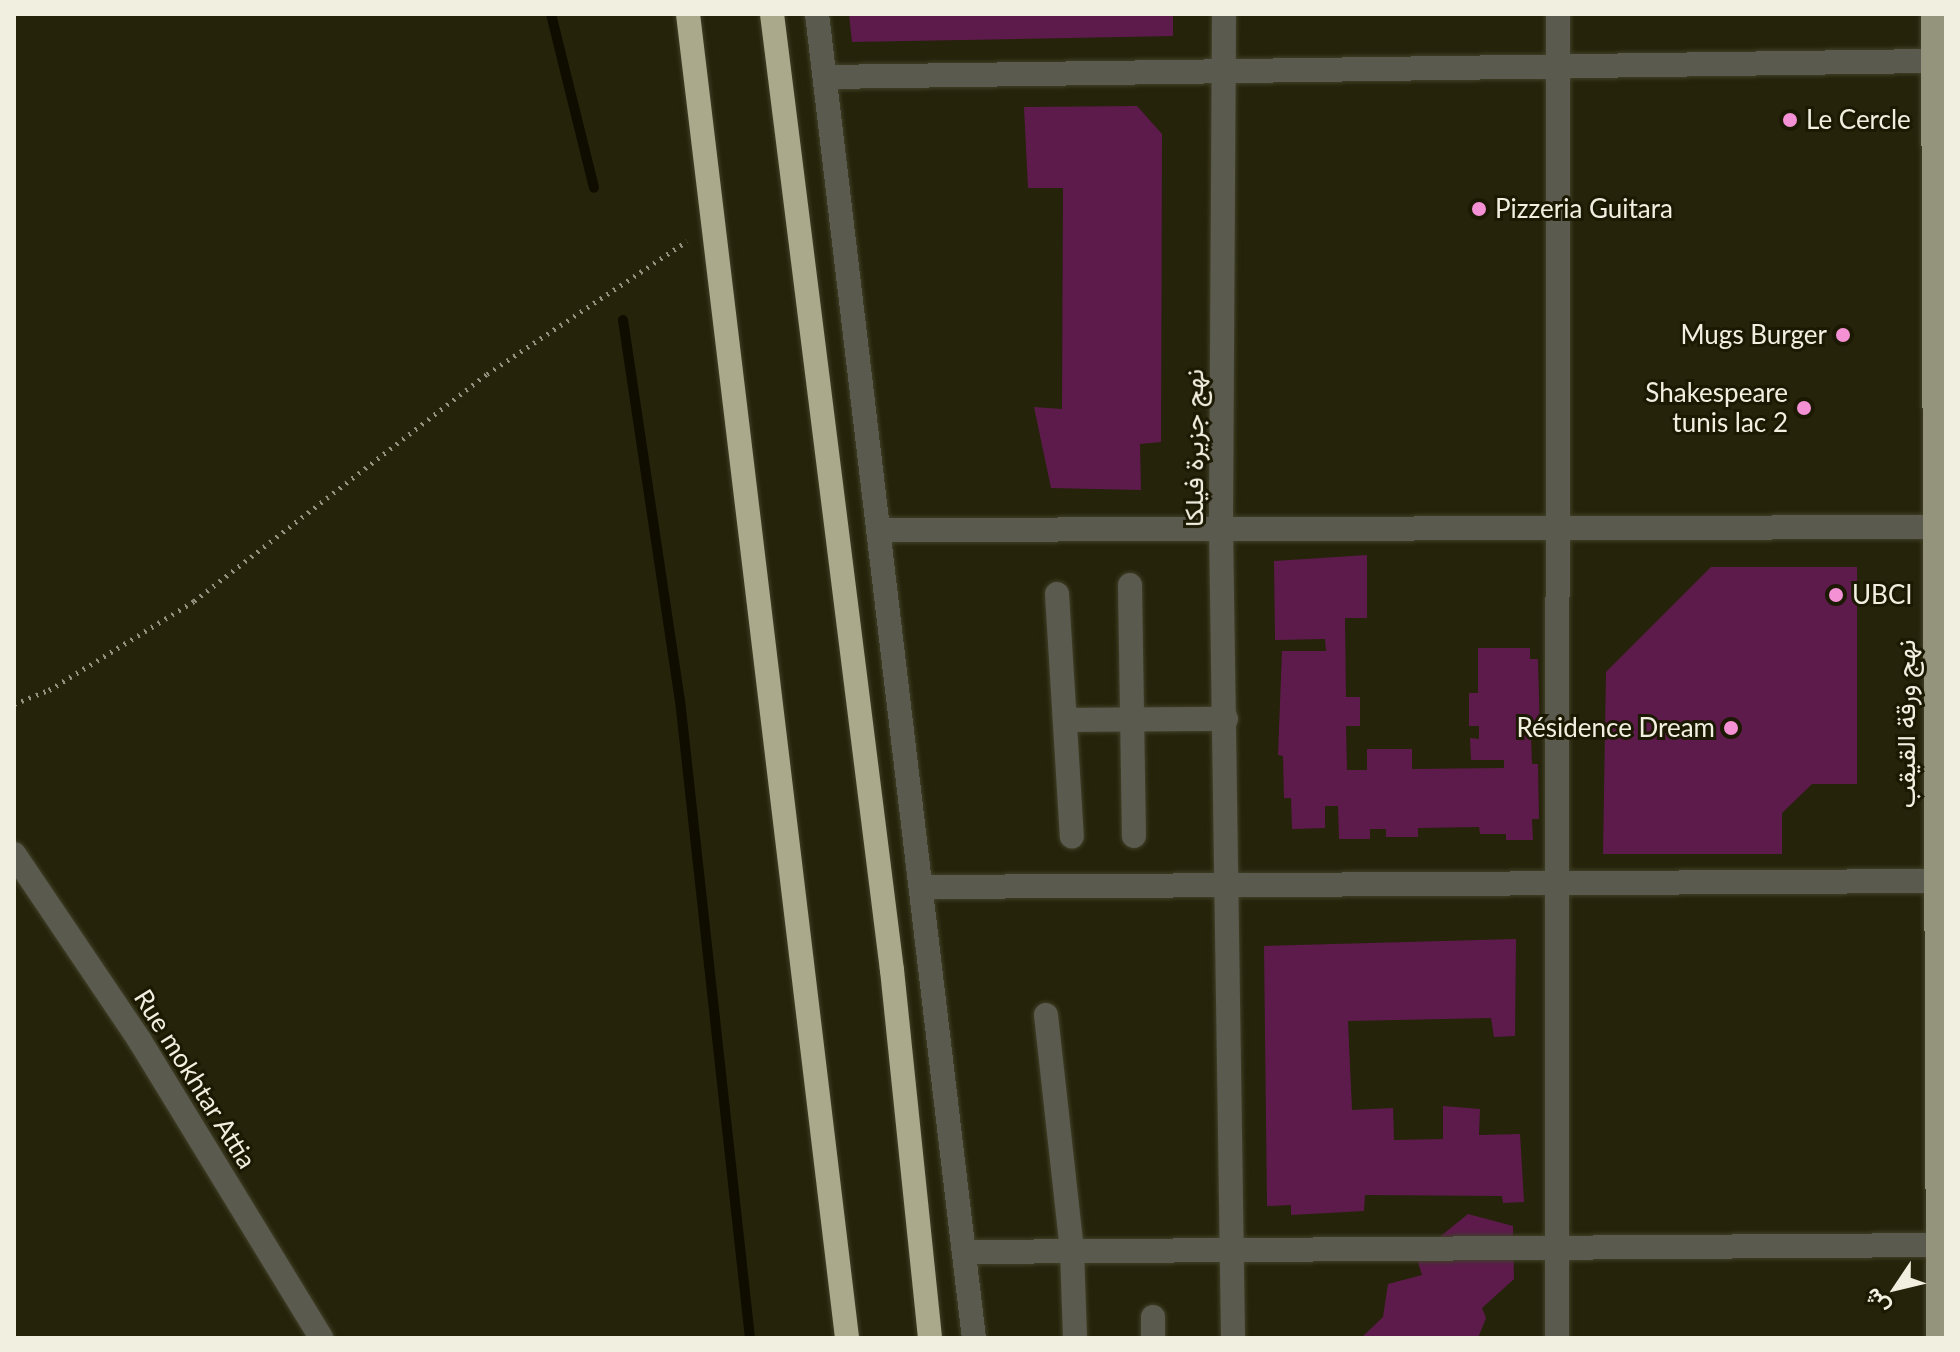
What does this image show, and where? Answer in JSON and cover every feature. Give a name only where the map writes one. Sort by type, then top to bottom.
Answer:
[{"type":"highway","points":[[688,14],[847,1338]]},
{"type":"highway","points":[[772,14],[892,970],[930,1338]]},
{"type":"main road","name":"نهج ورقة القيقب","points":[[1933,14],[1934,527],[1940,881],[1936,1245],[1938,1338]]},
{"type":"street","points":[[817,14],[881,530],[974,1338]]},
{"type":"street","name":"نهج جزيرة فيلكا","points":[[1224,14],[1221,527],[1229,883],[1233,1338]]},
{"type":"street","points":[[1557,1338],[1558,14]]},
{"type":"street","points":[[825,77],[1933,61]]},
{"type":"street","points":[[881,530],[1934,527]]},
{"type":"street","points":[[1130,585],[1134,836]]},
{"type":"street","points":[[1057,594],[1072,837]]},
{"type":"street","points":[[1065,720],[1226,719]]},
{"type":"street","name":"Rue mokhtar Attia","points":[[14,854],[140,1041],[321,1338]]},
{"type":"street","points":[[922,887],[1940,881]]},
{"type":"street","points":[[1046,1015],[1072,1251],[1075,1338]]},
{"type":"street","points":[[965,1252],[1936,1245]]},
{"type":"path","points":[[14,704],[63,682],[194,601],[487,374],[714,224]]},
{"type":"building","points":[[849,14],[1173,14],[1173,36],[852,42]]},
{"type":"building","points":[[1137,106],[1162,134],[1161,442],[1140,444],[1141,490],[1051,488],[1034,407],[1062,409],[1063,188],[1028,188],[1024,107]]},
{"type":"building","points":[[1367,555],[1367,618],[1345,618],[1346,697],[1360,697],[1360,726],[1346,726],[1347,770],[1367,770],[1367,749],[1412,749],[1412,769],[1504,768],[1504,760],[1471,760],[1470,738],[1479,739],[1479,726],[1469,726],[1469,693],[1478,693],[1478,648],[1530,648],[1530,659],[1538,659],[1540,735],[1531,735],[1532,764],[1538,764],[1539,819],[1532,819],[1533,840],[1506,840],[1506,834],[1480,834],[1479,827],[1418,828],[1418,837],[1386,837],[1386,829],[1370,829],[1370,839],[1339,839],[1338,806],[1325,806],[1325,828],[1292,829],[1291,798],[1284,798],[1283,756],[1278,755],[1282,651],[1326,651],[1325,639],[1275,640],[1274,561]]},
{"type":"building","name":"Résidence Dream","points":[[1711,567],[1857,567],[1857,784],[1812,784],[1782,813],[1782,854],[1603,854],[1606,672]]},
{"type":"building","points":[[1516,939],[1515,1036],[1494,1037],[1491,1018],[1348,1021],[1352,1110],[1393,1108],[1394,1140],[1443,1139],[1443,1106],[1480,1109],[1479,1135],[1520,1134],[1524,1202],[1503,1203],[1502,1196],[1365,1195],[1364,1211],[1291,1215],[1291,1205],[1267,1206],[1264,946]]},
{"type":"building","points":[[1468,1214],[1513,1226],[1514,1279],[1482,1308],[1486,1318],[1478,1338],[1361,1338],[1383,1317],[1388,1284],[1422,1275],[1416,1256]]},
{"type":"waterway","points":[[551,14],[594,188]]},
{"type":"waterway","points":[[623,320],[680,700],[750,1338]]},
{"type":"place","name":"Le Cercle","points":[[1790,120]]},
{"type":"place","name":"Pizzeria Guitara","points":[[1479,209]]},
{"type":"place","name":"Mugs Burger","points":[[1843,335]]},
{"type":"place","name":"Shakespeare tunis lac 2","points":[[1804,408]]},
{"type":"place","name":"UBCI","points":[[1836,595]]},
{"type":"place","name":"Résidence Dream","points":[[1731,728]]}]
